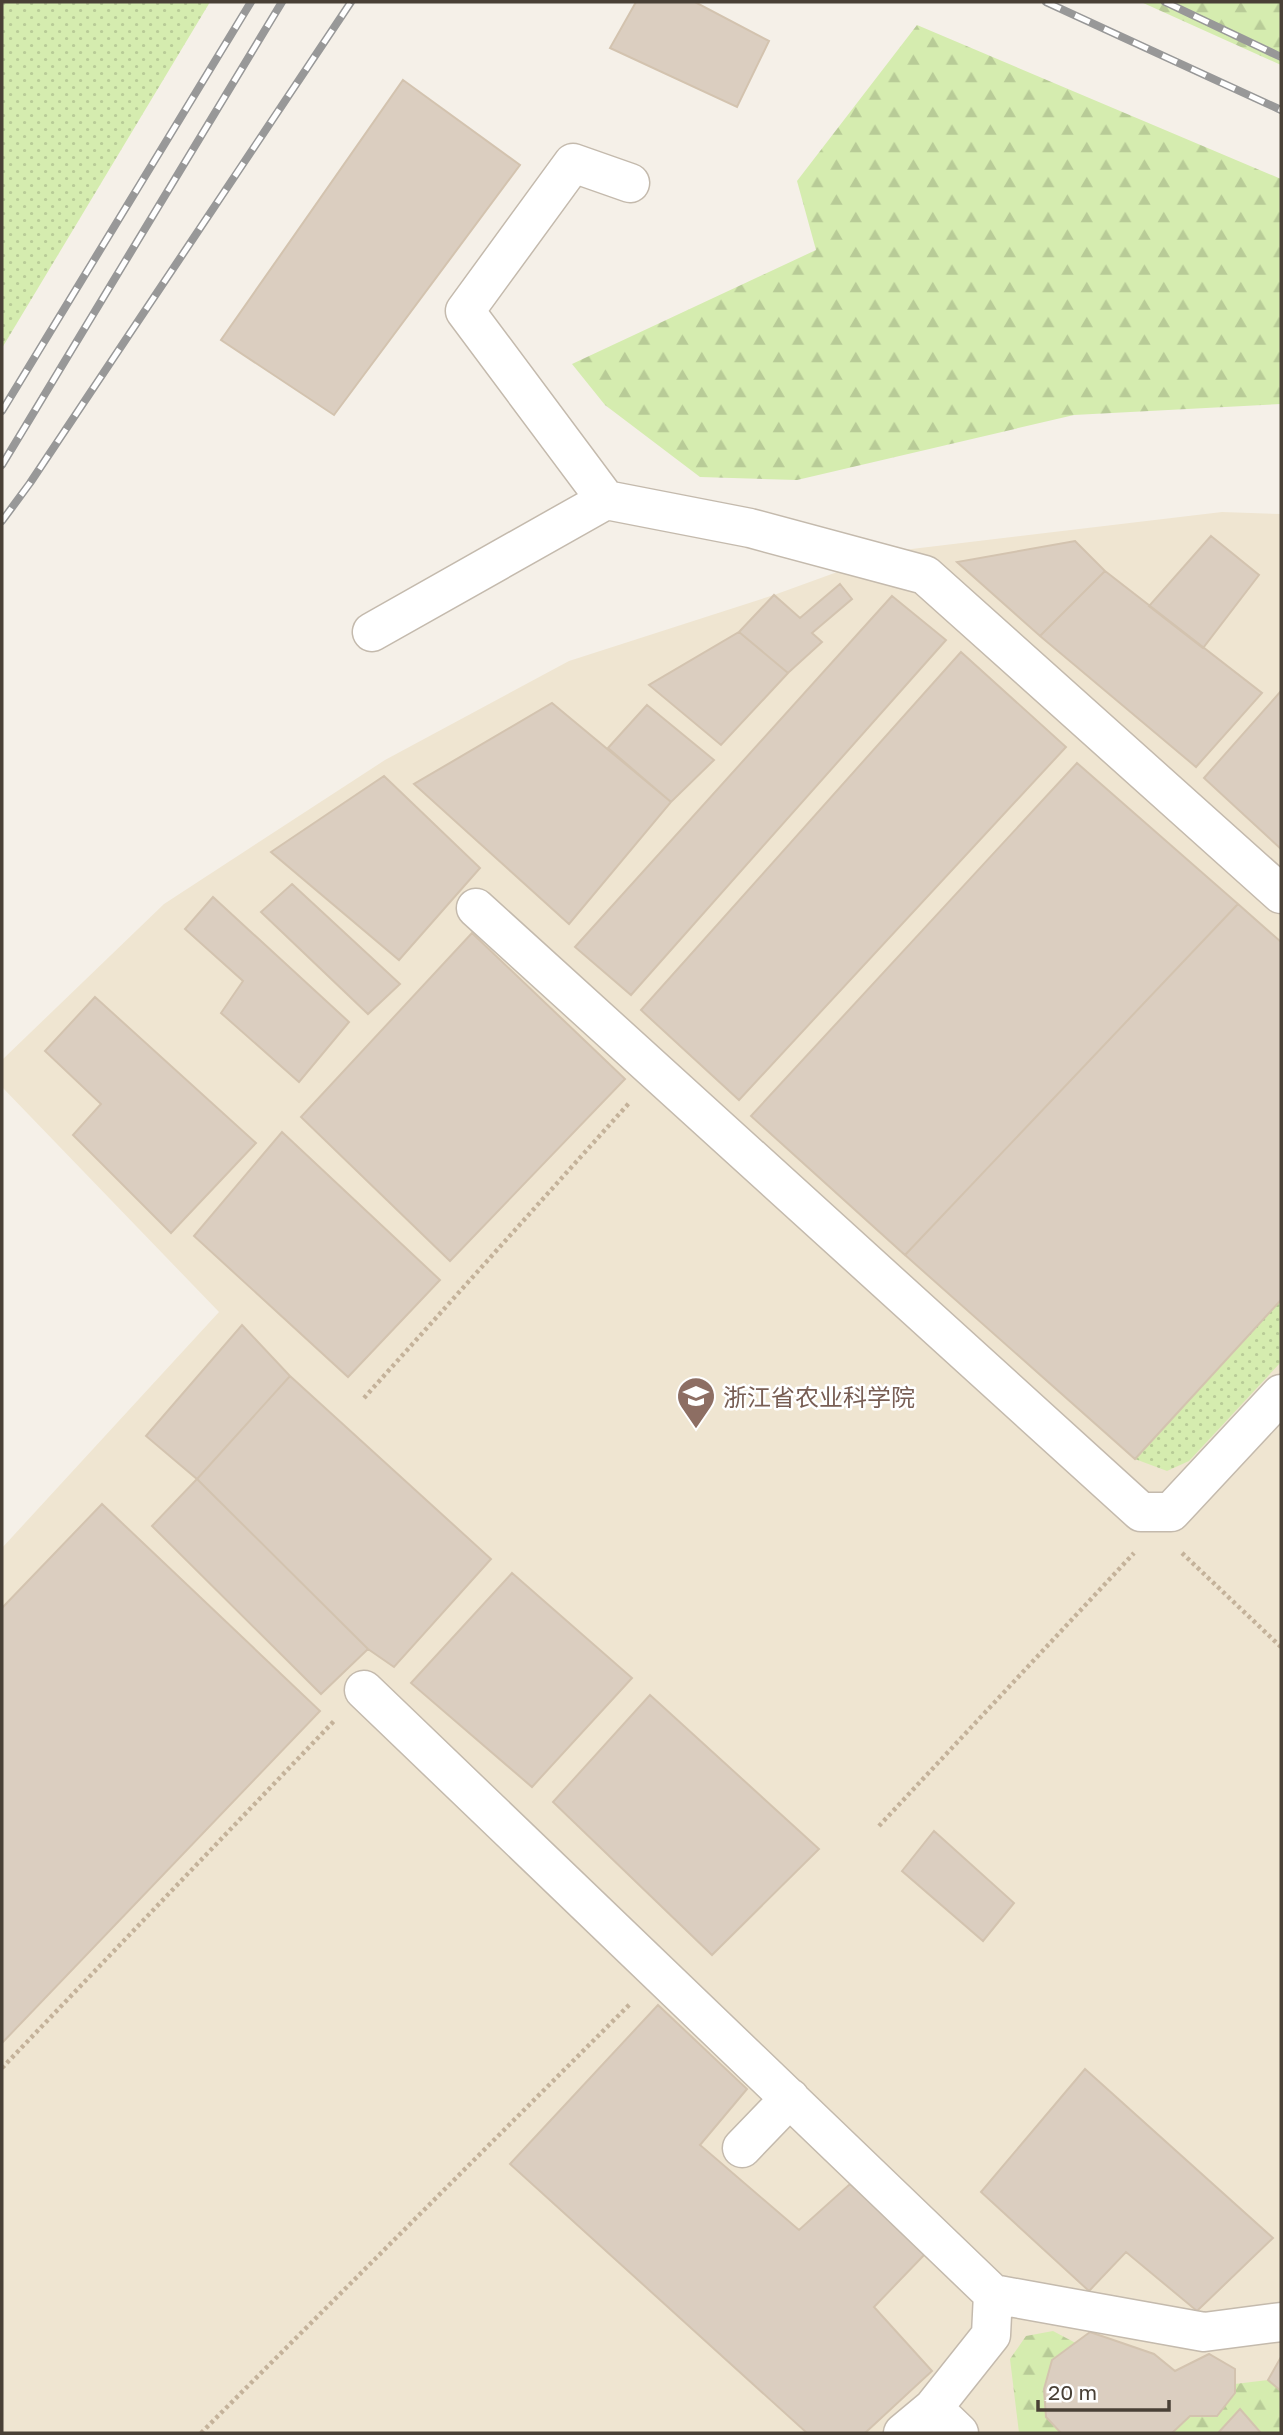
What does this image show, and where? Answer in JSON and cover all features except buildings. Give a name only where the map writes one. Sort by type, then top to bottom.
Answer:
[{"type":"lane","points":[[606,500],[465,312],[573,163],[630,183]]},
{"type":"lane","points":[[373,632],[606,500],[750,528],[925,575],[1281,894]]},
{"type":"lane","points":[[476,908],[1141,1512],[1164,1520],[1281,1394]]},
{"type":"lane","points":[[364,1690],[993,2294],[1204,2332],[1281,2322]]},
{"type":"lane","points":[[742,2148],[790,2098]]},
{"type":"lane","points":[[903,2433],[946,2421],[991,2335],[993,2294]]},
{"type":"path","points":[[364,1398],[657,1072]]},
{"type":"path","points":[[879,1826],[1164,1520],[1281,1647]]},
{"type":"path","points":[[2,2068],[364,1690]]},
{"type":"path","points":[[201,2433],[661,1974]]},
{"type":"shaded area","name":"浙江省农业科学院","points":[[1222,512],[1281,514],[1281,2433],[2,2433],[2,1548],[219,1312],[2,1087],[2,1060],[164,904],[385,760],[569,661],[774,595],[895,551]]},
{"type":"green space","points":[[2,2],[210,2],[2,348]]},
{"type":"green space","points":[[1141,2],[1281,2],[1281,65]]},
{"type":"green space","points":[[917,25],[1281,179],[1281,404],[1074,415],[797,480],[700,477],[605,405],[572,364],[816,250],[797,181]]},
{"type":"green space","points":[[1281,1300],[1281,1362],[1189,1461],[1167,1471],[1135,1459]]},
{"type":"green space","points":[[1053,2331],[1168,2392],[1268,2380],[1281,2391],[1281,2433],[1019,2433],[1010,2359],[1026,2336]]},
{"type":"railway","points":[[2,411],[251,2]]},
{"type":"railway","points":[[2,465],[282,2]]},
{"type":"railway","points":[[2,521],[351,2]]},
{"type":"railway","points":[[1046,2],[1281,110]]},
{"type":"railway","points":[[1165,2],[1281,57]]},
{"type":"place","name":"浙江省农业科学院","points":[[696,1430]]}]
